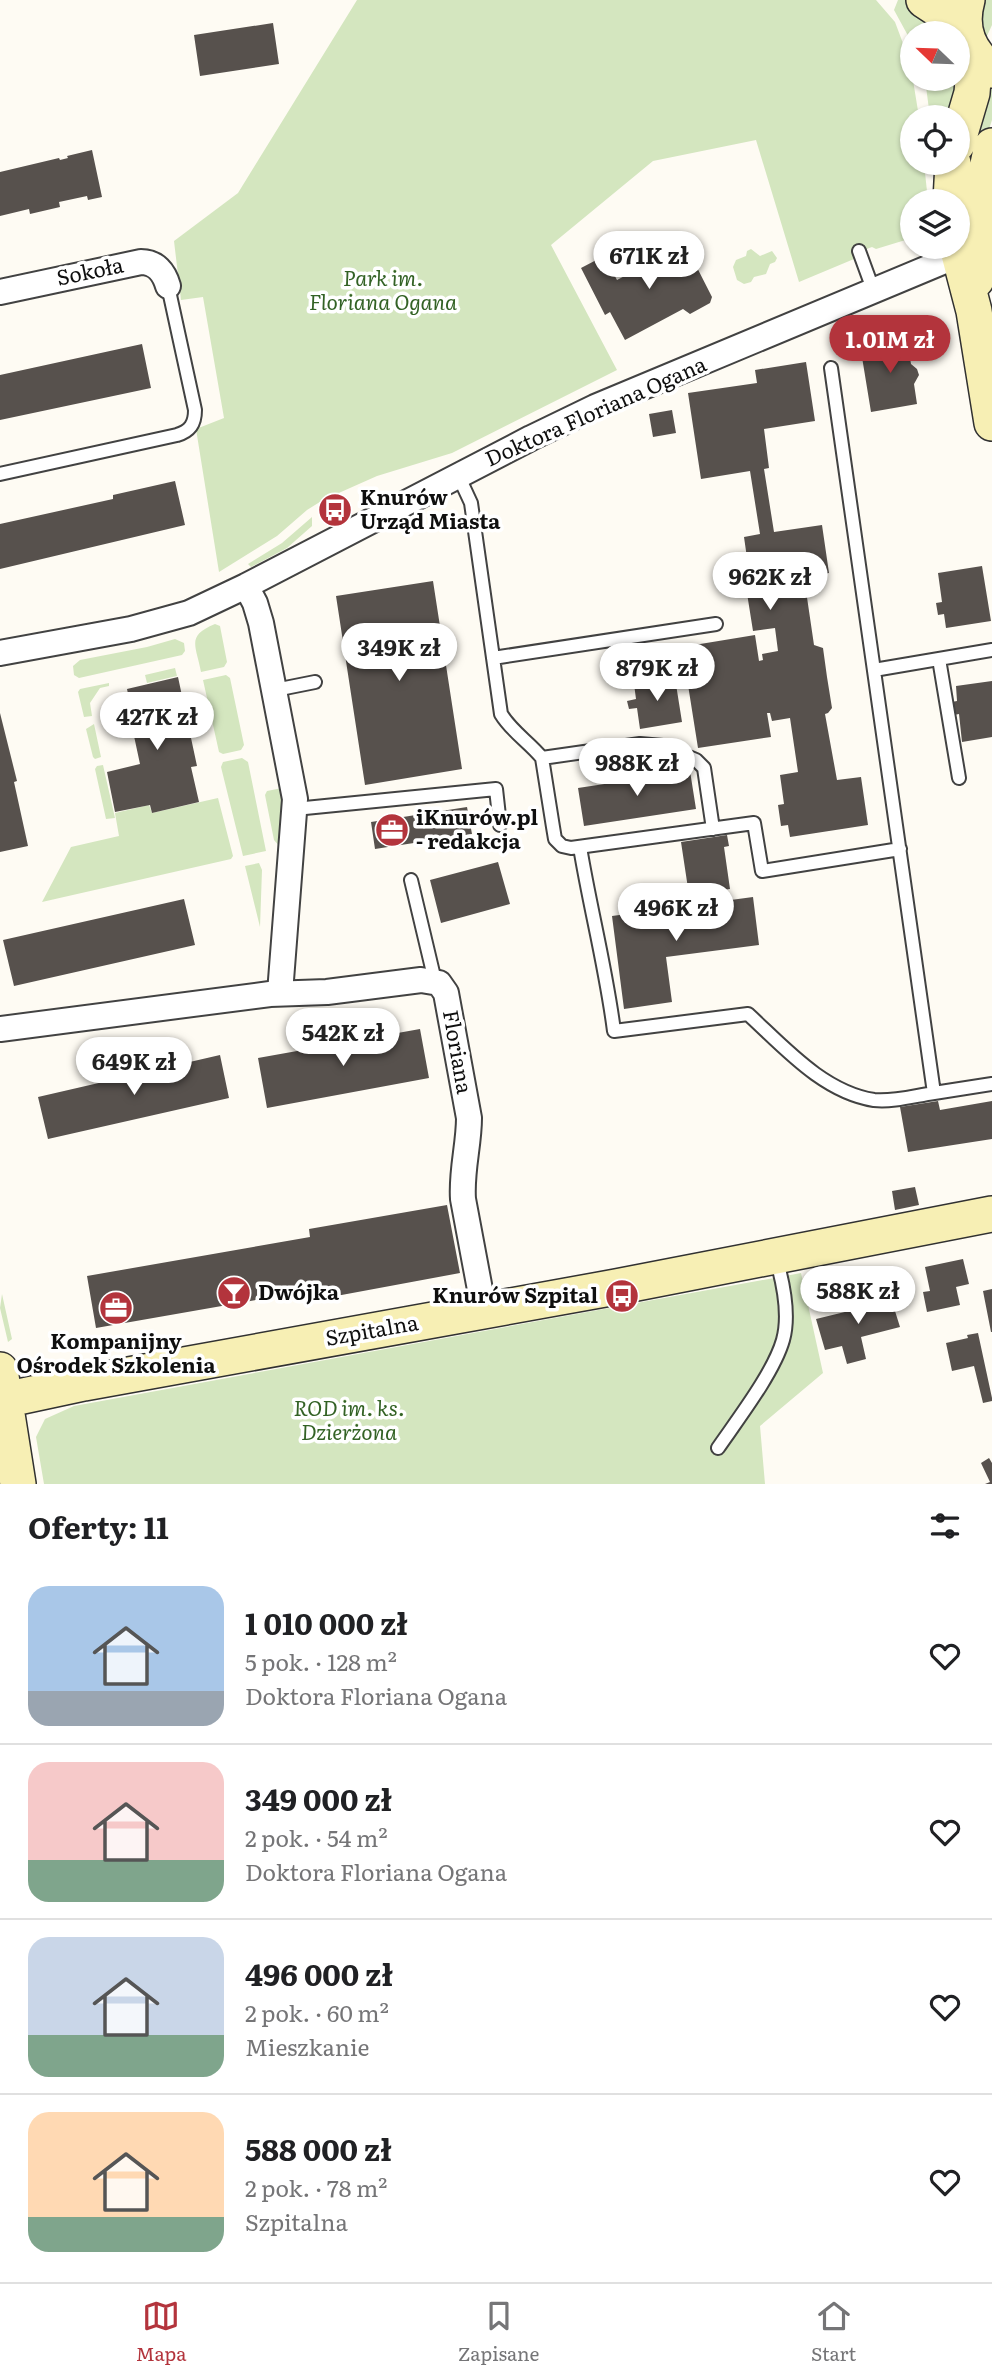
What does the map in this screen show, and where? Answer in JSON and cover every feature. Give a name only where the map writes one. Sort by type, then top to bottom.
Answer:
[{"type":"street","points":[[925,0],[950,18],[978,55]]},
{"type":"street","points":[[968,0],[964,15],[978,55],[968,105]]},
{"type":"street","points":[[974,312],[980,201],[992,146]]},
{"type":"street","name":"Doktora Floriana Ogana","points":[[0,653],[158,623],[189,613],[595,407],[874,292],[940,259]]},
{"type":"street","points":[[960,259],[974,312],[992,423]]},
{"type":"street","name":"Sokoła","points":[[0,292],[141,262],[151,263],[159,268],[167,286]]},
{"type":"street","points":[[246,586],[258,610],[292,775],[295,809],[280,993]]},
{"type":"street","points":[[0,1029],[280,993],[327,992],[435,981]]},
{"type":"street","name":"Floriana","points":[[435,981],[446,993],[469,1118],[469,1138],[462,1184],[463,1199],[484,1311]]},
{"type":"street","name":"Szpitalna","points":[[2,1390],[484,1311],[992,1214]]},
{"type":"street","points":[[2,1390],[19,1484]]},
{"type":"lane","points":[[859,251],[874,292]]},
{"type":"lane","points":[[0,474],[177,435],[190,428],[195,410],[167,286]]},
{"type":"lane","points":[[831,368],[934,1093]]},
{"type":"lane","points":[[458,475],[471,503],[501,714],[509,728],[527,741],[542,758],[555,839],[562,846],[580,847],[754,823],[762,871],[900,849]]},
{"type":"lane","points":[[493,658],[716,624]]},
{"type":"lane","points":[[874,670],[992,650]]},
{"type":"lane","points":[[939,659],[959,778]]},
{"type":"lane","points":[[275,690],[315,682]]},
{"type":"lane","points":[[542,758],[640,744],[663,746],[696,760],[704,768],[713,829]]},
{"type":"lane","points":[[295,809],[496,789],[500,825]]},
{"type":"lane","points":[[580,847],[608,983],[614,1031],[748,1014],[821,1078],[873,1100],[889,1100],[992,1084]]},
{"type":"lane","points":[[411,880],[435,981]]},
{"type":"lane","points":[[718,1448],[752,1399],[783,1340],[786,1321],[775,1257]]},
{"type":"green space","name":"Park im. Floriana Ogana","points":[[357,0],[876,0],[895,22],[900,35],[900,91],[915,91],[917,105],[900,105],[900,175],[925,175],[927,189],[900,189],[900,242],[856,253],[854,259],[799,282],[756,140],[653,161],[551,245],[617,370],[452,453],[377,476],[323,500],[277,536],[219,572],[196,429],[224,418],[203,297],[181,300],[174,241],[238,193]]},
{"type":"green space","points":[[898,0],[908,0],[932,21],[900,21],[894,10]]},
{"type":"green space","points":[[986,0],[992,0],[992,25],[986,38],[981,16]]},
{"type":"green space","points":[[983,83],[992,88],[992,120],[981,154],[970,165],[970,135]]},
{"type":"green space","points":[[927,91],[960,91],[958,105],[928,105]]},
{"type":"green space","points":[[751,249],[760,256],[772,251],[777,258],[770,264],[766,274],[754,277],[751,282],[744,284],[737,280],[733,267],[736,260],[746,256]]},
{"type":"green space","points":[[312,517],[312,526],[287,548],[251,567],[248,564],[282,543]]},
{"type":"green space","points":[[215,624],[220,626],[227,662],[224,667],[201,672],[195,642],[200,633]]},
{"type":"green space","points":[[175,639],[184,643],[185,651],[182,655],[79,678],[74,675],[73,666],[80,660]]},
{"type":"green space","points":[[175,668],[177,676],[147,683],[145,675]]},
{"type":"green space","points":[[226,675],[230,678],[244,745],[241,750],[223,754],[219,752],[203,680]]},
{"type":"green space","points":[[109,683],[109,686],[100,688],[90,703],[92,716],[84,717],[78,692],[80,689]]},
{"type":"green space","points":[[94,724],[101,757],[95,759],[86,729]]},
{"type":"green space","points":[[242,758],[248,762],[266,851],[243,856],[221,767],[223,762]]},
{"type":"green space","points":[[103,765],[115,818],[106,819],[95,769]]},
{"type":"green space","points":[[282,788],[280,847],[274,840],[265,795],[267,791]]},
{"type":"green space","points":[[218,798],[233,856],[231,859],[42,902],[71,847],[119,836],[115,813],[149,805],[152,813]]},
{"type":"green space","points":[[259,863],[262,870],[260,927],[245,866]]},
{"type":"green space","name":"ROD im. ks. Dzierżona","points":[[801,1273],[823,1373],[760,1426],[765,1484],[44,1484],[36,1437],[45,1419],[74,1406]]},
{"type":"green space","points":[[2,1294],[12,1339],[8,1342],[0,1308]]},
{"type":"building","points":[[273,23],[279,64],[200,76],[194,35]]},
{"type":"building","points":[[92,150],[102,197],[88,200],[87,196],[59,202],[60,207],[30,214],[29,209],[0,216],[0,172],[59,158],[60,160]]},
{"type":"building","points":[[685,244],[712,297],[710,303],[690,314],[683,309],[625,340],[610,312],[605,315],[581,268],[604,256],[617,280]]},
{"type":"building","points":[[906,334],[911,364],[919,375],[914,384],[917,404],[871,412],[861,351],[888,346],[886,337]]},
{"type":"building","points":[[142,344],[151,388],[0,420],[0,375]]},
{"type":"building","points":[[806,362],[815,421],[764,429],[769,468],[764,469],[774,532],[822,525],[829,573],[804,577],[814,645],[823,648],[832,708],[825,714],[837,780],[861,777],[868,825],[790,837],[788,825],[781,826],[778,805],[784,804],[780,775],[798,772],[790,718],[772,721],[770,713],[767,713],[771,737],[698,748],[682,647],[755,635],[759,661],[763,660],[762,654],[778,651],[775,628],[753,631],[746,587],[751,586],[744,537],[760,534],[750,471],[701,479],[688,393],[757,383],[755,370]]},
{"type":"building","points":[[672,410],[676,433],[653,437],[649,414]]},
{"type":"building","points":[[175,481],[185,525],[0,569],[0,524],[113,499],[113,495]]},
{"type":"building","points":[[982,566],[991,621],[946,628],[944,614],[938,615],[936,603],[942,602],[938,573]]},
{"type":"building","points":[[433,581],[462,769],[365,785],[336,596]]},
{"type":"building","points":[[178,677],[197,766],[191,767],[199,802],[152,813],[150,805],[115,812],[107,772],[140,764],[128,708],[131,708],[127,689]]},
{"type":"building","points":[[675,678],[682,722],[640,729],[637,708],[629,709],[627,701],[636,699],[634,684]]},
{"type":"building","points":[[992,681],[992,737],[962,742],[959,714],[954,715],[952,702],[957,701],[956,686]]},
{"type":"building","points":[[0,713],[17,781],[14,782],[28,846],[0,852]]},
{"type":"building","points":[[690,771],[696,809],[584,826],[578,788]]},
{"type":"building","points":[[467,807],[472,834],[375,849],[371,822]]},
{"type":"building","points":[[727,835],[729,846],[724,847],[730,889],[689,895],[681,842]]},
{"type":"building","points":[[498,862],[510,904],[441,923],[430,880]]},
{"type":"building","points":[[753,897],[759,945],[666,957],[672,1002],[624,1009],[612,916]]},
{"type":"building","points":[[184,899],[195,945],[14,986],[3,940]]},
{"type":"building","points":[[420,1029],[429,1078],[267,1108],[258,1058]]},
{"type":"building","points":[[220,1055],[229,1098],[48,1139],[38,1097]]},
{"type":"building","points":[[938,1101],[940,1110],[992,1101],[992,1139],[908,1152],[900,1107]]},
{"type":"building","points":[[915,1187],[919,1205],[895,1210],[892,1191]]},
{"type":"building","points":[[447,1205],[460,1273],[320,1299],[318,1289],[96,1328],[87,1276],[310,1237],[309,1229]]},
{"type":"building","points":[[963,1259],[969,1284],[956,1287],[960,1305],[927,1312],[923,1292],[930,1291],[925,1267]]},
{"type":"building","points":[[992,1289],[992,1332],[991,1332],[983,1291]]},
{"type":"building","points":[[880,1293],[883,1297],[890,1295],[900,1327],[861,1337],[866,1359],[847,1364],[842,1346],[825,1350],[816,1319],[853,1310],[852,1306],[873,1299],[874,1295]]},
{"type":"building","points":[[978,1333],[992,1398],[992,1401],[983,1403],[974,1366],[952,1371],[946,1343]]},
{"type":"building","points":[[989,1458],[992,1463],[992,1484],[985,1484],[990,1482],[981,1463]]},
{"type":"place","name":"Knurów Urząd Miasta","points":[[335,510]]},
{"type":"place","name":"iKnurów.pl - redakcja","points":[[392,830]]},
{"type":"place","name":"Dwójka","points":[[234,1293]]},
{"type":"place","name":"Knurów Szpital","points":[[622,1296]]},
{"type":"place","name":"Kompanijny Ośrodek Szkolenia","points":[[116,1308]]}]
